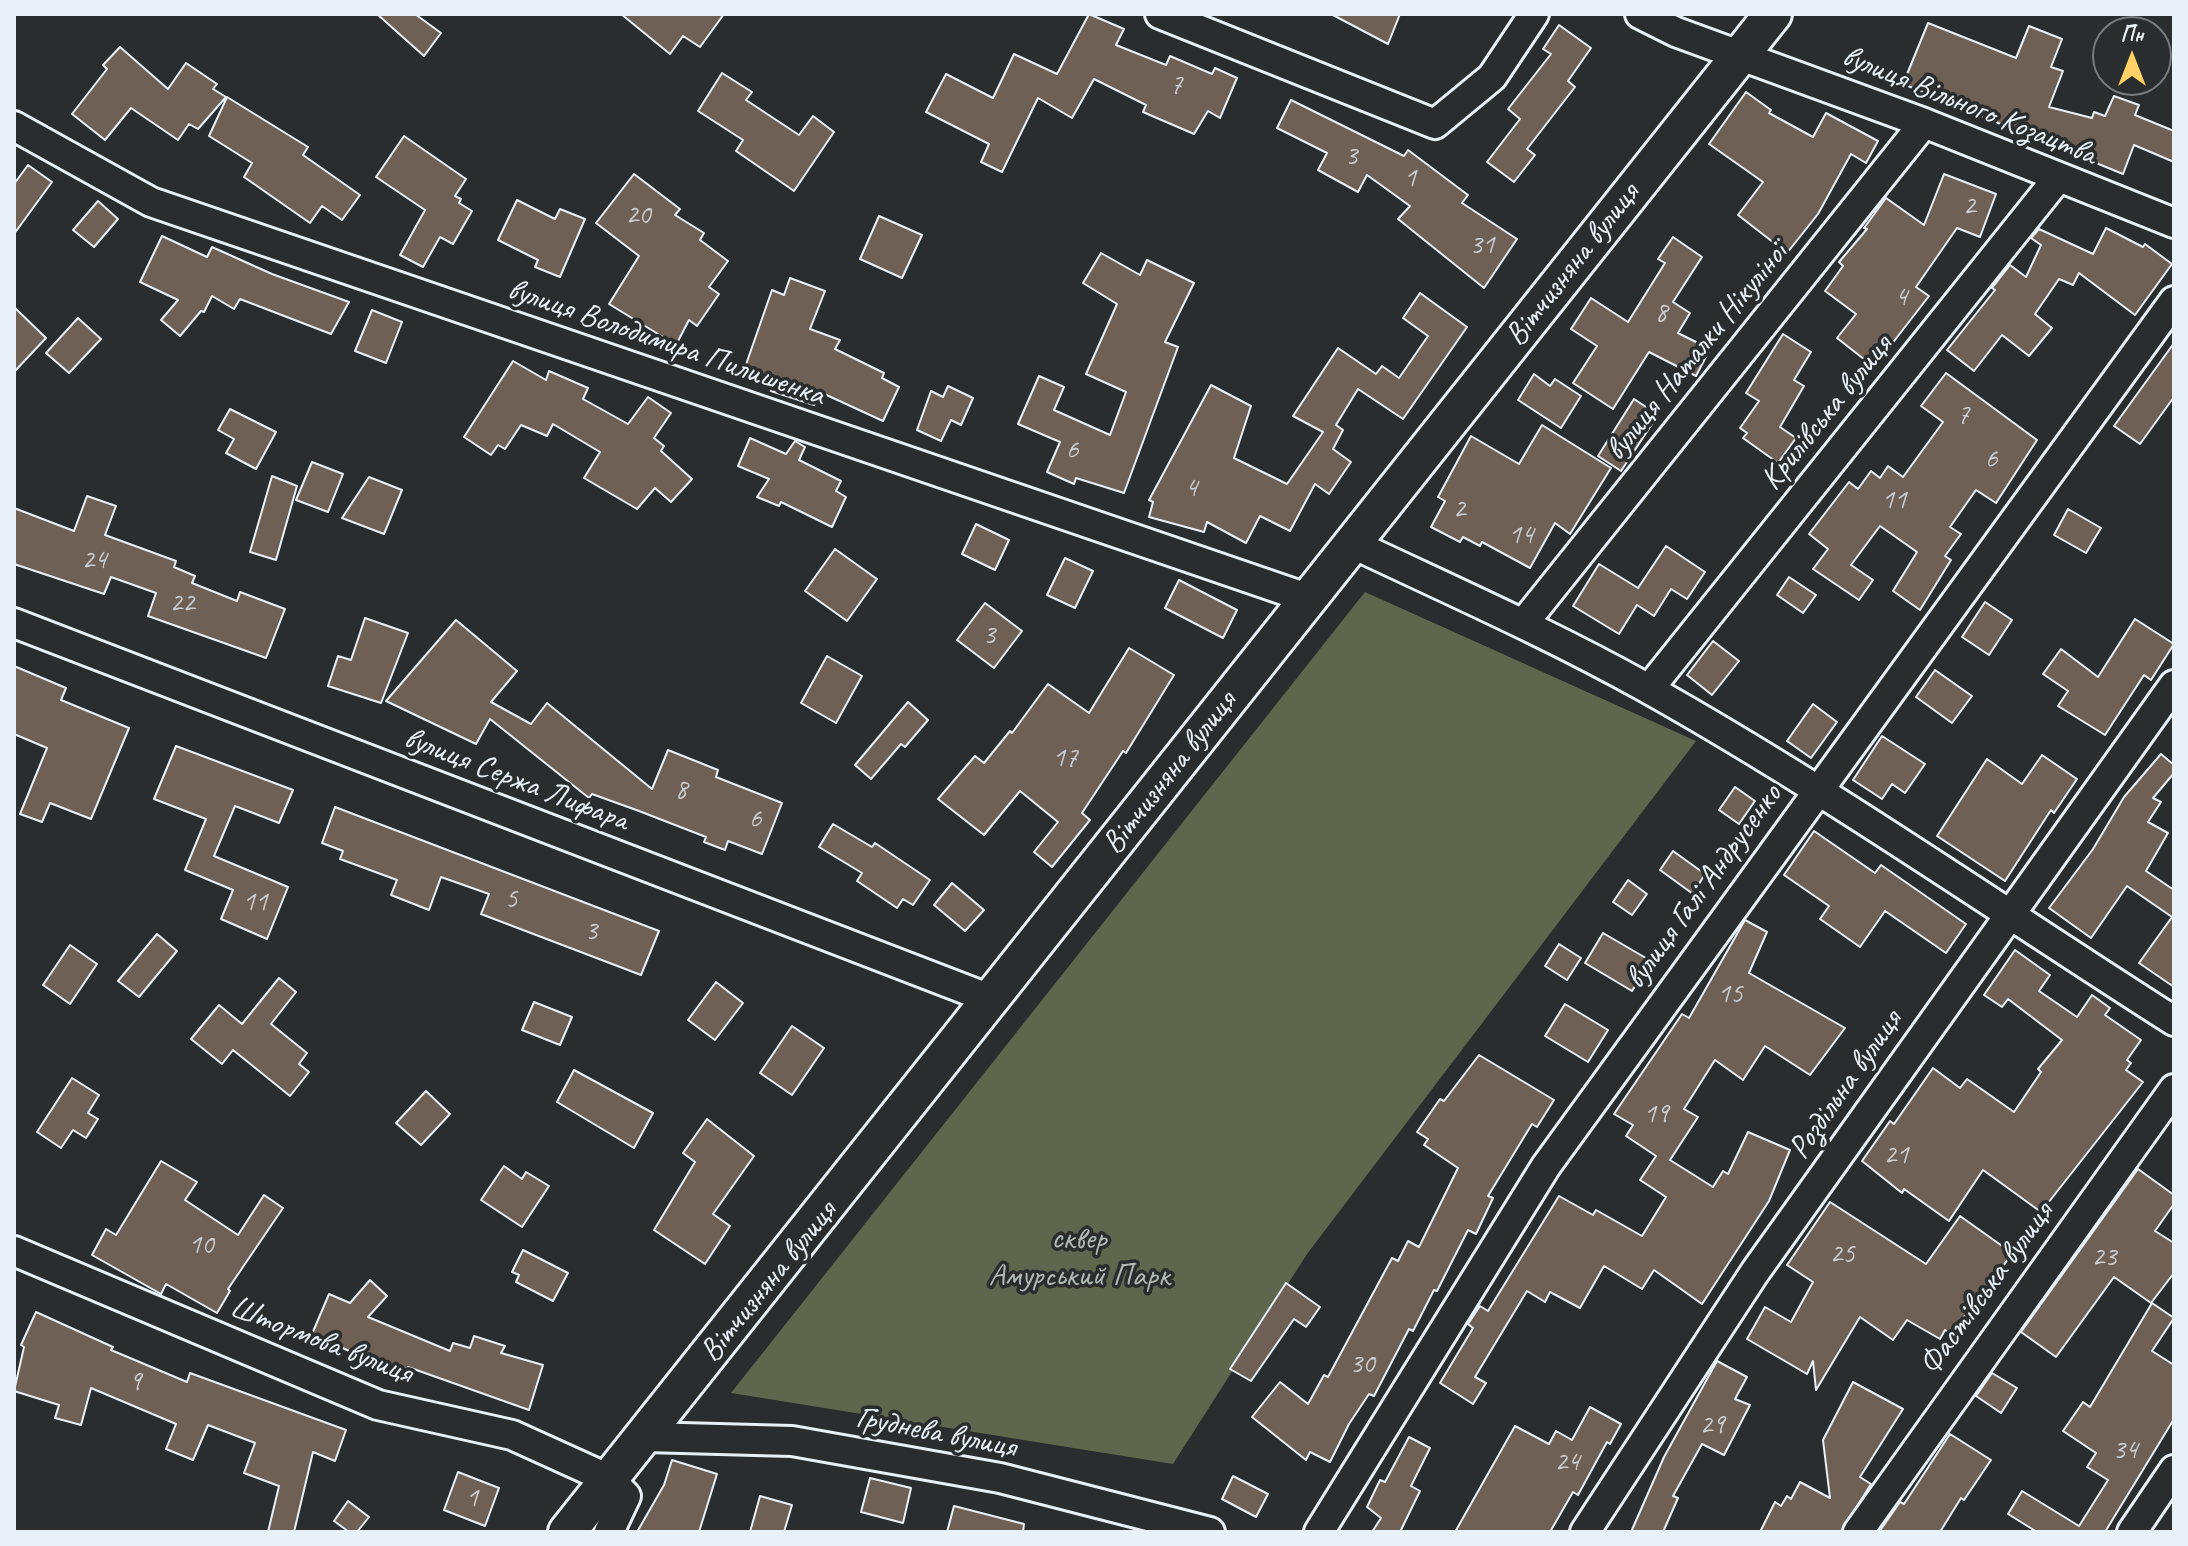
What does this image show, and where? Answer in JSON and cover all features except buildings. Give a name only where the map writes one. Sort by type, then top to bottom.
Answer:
[{"type":"street","points":[[1160,14],[1435,124],[1492,77],[1534,14]]},
{"type":"street","name":"вулиця Вільного Козацтва","points":[[1640,14],[1676,32],[1924,123],[2057,179],[2174,223]]},
{"type":"street","name":"Вітчизняна вулиця","points":[[567,1532],[993,1000],[1307,598],[1773,14]]},
{"type":"street","name":"вулиця Наталки Нікуліної","points":[[1523,624],[1924,123]]},
{"type":"street","name":"вулиця Володимира Пилишенка","points":[[14,126],[151,202],[1307,598]]},
{"type":"street","name":"Крилівська вулиця","points":[[1649,689],[2057,179]]},
{"type":"street","name":"вулиця Галі Андрусенко","points":[[1319,1532],[1546,1166],[2174,301]]},
{"type":"street","points":[[1351,543],[1523,624],[1649,689],[1817,789],[2174,1021]]},
{"type":"street","name":"вулиця Сержа Лифара","points":[[14,623],[993,1000]]},
{"type":"street","name":"Роздільна вулиця","points":[[1585,1532],[1755,1272],[2174,685]]},
{"type":"street","name":"Фастівська вулиця","points":[[1858,1532],[2174,1089]]},
{"type":"street","name":"Штормова вулиця","points":[[14,1251],[378,1405],[512,1435],[609,1479]]},
{"type":"street","name":"Груднева вулиця","points":[[645,1437],[792,1441],[1000,1478],[1210,1532]]},
{"type":"street","points":[[2132,1532],[2174,1470]]},
{"type":"street","points":[[609,1479],[626,1496],[609,1532]]},
{"type":"green space","name":"сквер Амурський Парк","points":[[1365,592],[1696,741],[1307,1254],[1173,1464],[731,1393]]}]
